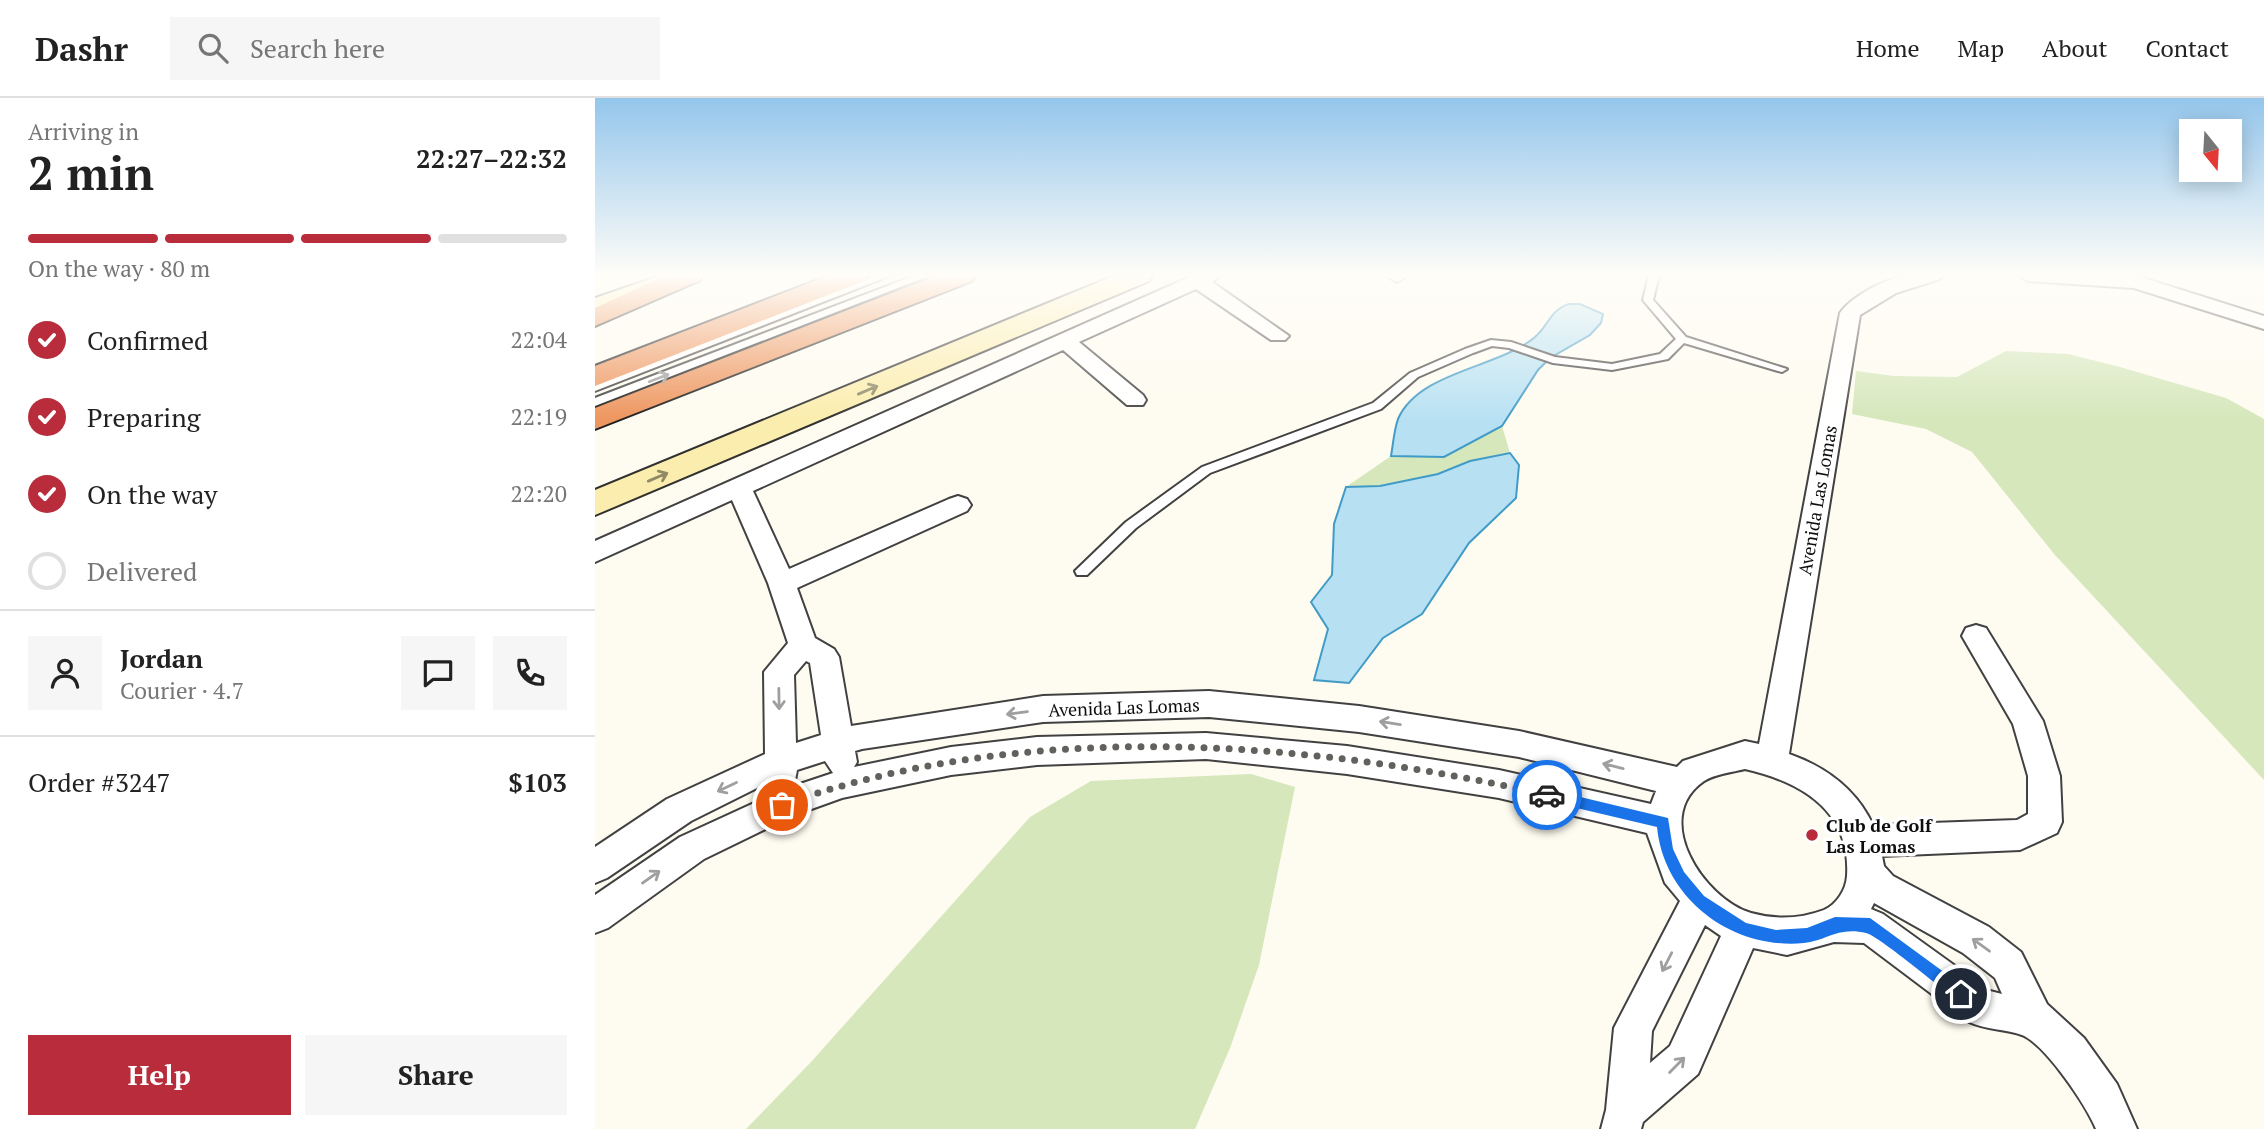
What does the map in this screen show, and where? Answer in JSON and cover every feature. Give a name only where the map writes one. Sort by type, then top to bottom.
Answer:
[{"type":"highway","points":[[595,377],[732,323]]},
{"type":"highway","points":[[595,419],[840,323]]},
{"type":"main road","points":[[595,503],[1028,323]]},
{"type":"street","points":[[595,552],[1104,323]]},
{"type":"street","points":[[1261,323],[1278,337]]},
{"type":"street","name":"Avenida Las Lomas","points":[[1772,760],[1848,323]]},
{"type":"street","points":[[1065,341],[1135,400]]},
{"type":"street","points":[[739,486],[782,583],[803,645],[824,657],[840,743],[842,784]]},
{"type":"street","points":[[782,583],[958,505]]},
{"type":"street","points":[[1864,853],[2020,835],[2045,822],[2045,776],[2028,721],[1976,636]]},
{"type":"street","points":[[782,805],[779,671],[803,645]]},
{"type":"street","name":"Avenida Las Lomas","points":[[595,867],[679,810],[780,762],[862,736],[1043,709],[1209,704],[1359,719],[1519,744],[1679,782]]},
{"type":"street","points":[[595,916],[692,848],[782,805],[842,784],[951,761],[1037,751],[1206,746],[1347,760],[1499,784],[1663,822]]},
{"type":"street","points":[[1864,853],[1863,888],[1853,909],[1835,925],[1807,936],[1776,937],[1743,929],[1699,901],[1679,876],[1666,849],[1663,822],[1668,801],[1679,782],[1697,767],[1720,758],[1745,755],[1772,760],[1796,768],[1818,782],[1837,799],[1853,819],[1864,853],[1872,878],[1881,888],[1976,940],[2008,965],[2033,1018],[2070,1052],[2103,1098],[2117,1129]]},
{"type":"street","points":[[1623,1119],[1633,1028],[1699,901]]},
{"type":"street","points":[[1835,925],[1870,926],[1982,1009],[2033,1018]]},
{"type":"street","points":[[1623,1119],[1684,1060],[1743,929]]},
{"type":"lane","points":[[595,388],[763,323]]},
{"type":"lane","points":[[595,402],[801,323]]},
{"type":"lane","points":[[1668,323],[1682,339],[1782,369]]},
{"type":"lane","points":[[1082,571],[1131,525],[1206,470],[1377,406],[1413,375],[1469,351],[1491,343],[1511,345],[1553,360],[1612,367],[1664,357],[1682,339]]},
{"type":"green space","points":[[2006,351],[2068,354],[2120,367],[2226,398],[2264,419],[2264,780],[2055,555],[1972,452],[1926,429],[1852,414],[1856,371],[1894,376],[1957,377]]},
{"type":"green space","points":[[1502,426],[1510,453],[1470,461],[1438,474],[1380,486],[1346,487],[1391,456],[1444,457]]},
{"type":"green space","points":[[1251,774],[1295,787],[1259,965],[1230,1048],[1195,1129],[746,1129],[811,1062],[1030,817],[1091,781]]},
{"type":"water","points":[[1547,323],[1601,323],[1590,335],[1550,358],[1538,370],[1502,426],[1444,457],[1391,456],[1398,419],[1408,403],[1423,390],[1520,347]]},
{"type":"water","points":[[1510,453],[1519,465],[1516,498],[1469,543],[1422,614],[1383,638],[1349,683],[1314,680],[1328,629],[1311,602],[1332,575],[1334,524],[1346,487],[1380,486],[1438,474],[1470,461]]},
{"type":"way so far","points":[[782,805],[842,784],[951,761],[1037,751],[1206,746],[1347,760],[1499,784],[1547,795]]},
{"type":"place","name":"Club de Golf Las Lomas","points":[[1812,835]]},
{"type":"route","points":[[1547,795],[1663,822],[1666,849],[1679,876],[1699,901],[1743,929],[1776,937],[1807,936],[1835,925],[1853,923],[1870,926],[1961,994]]}]
